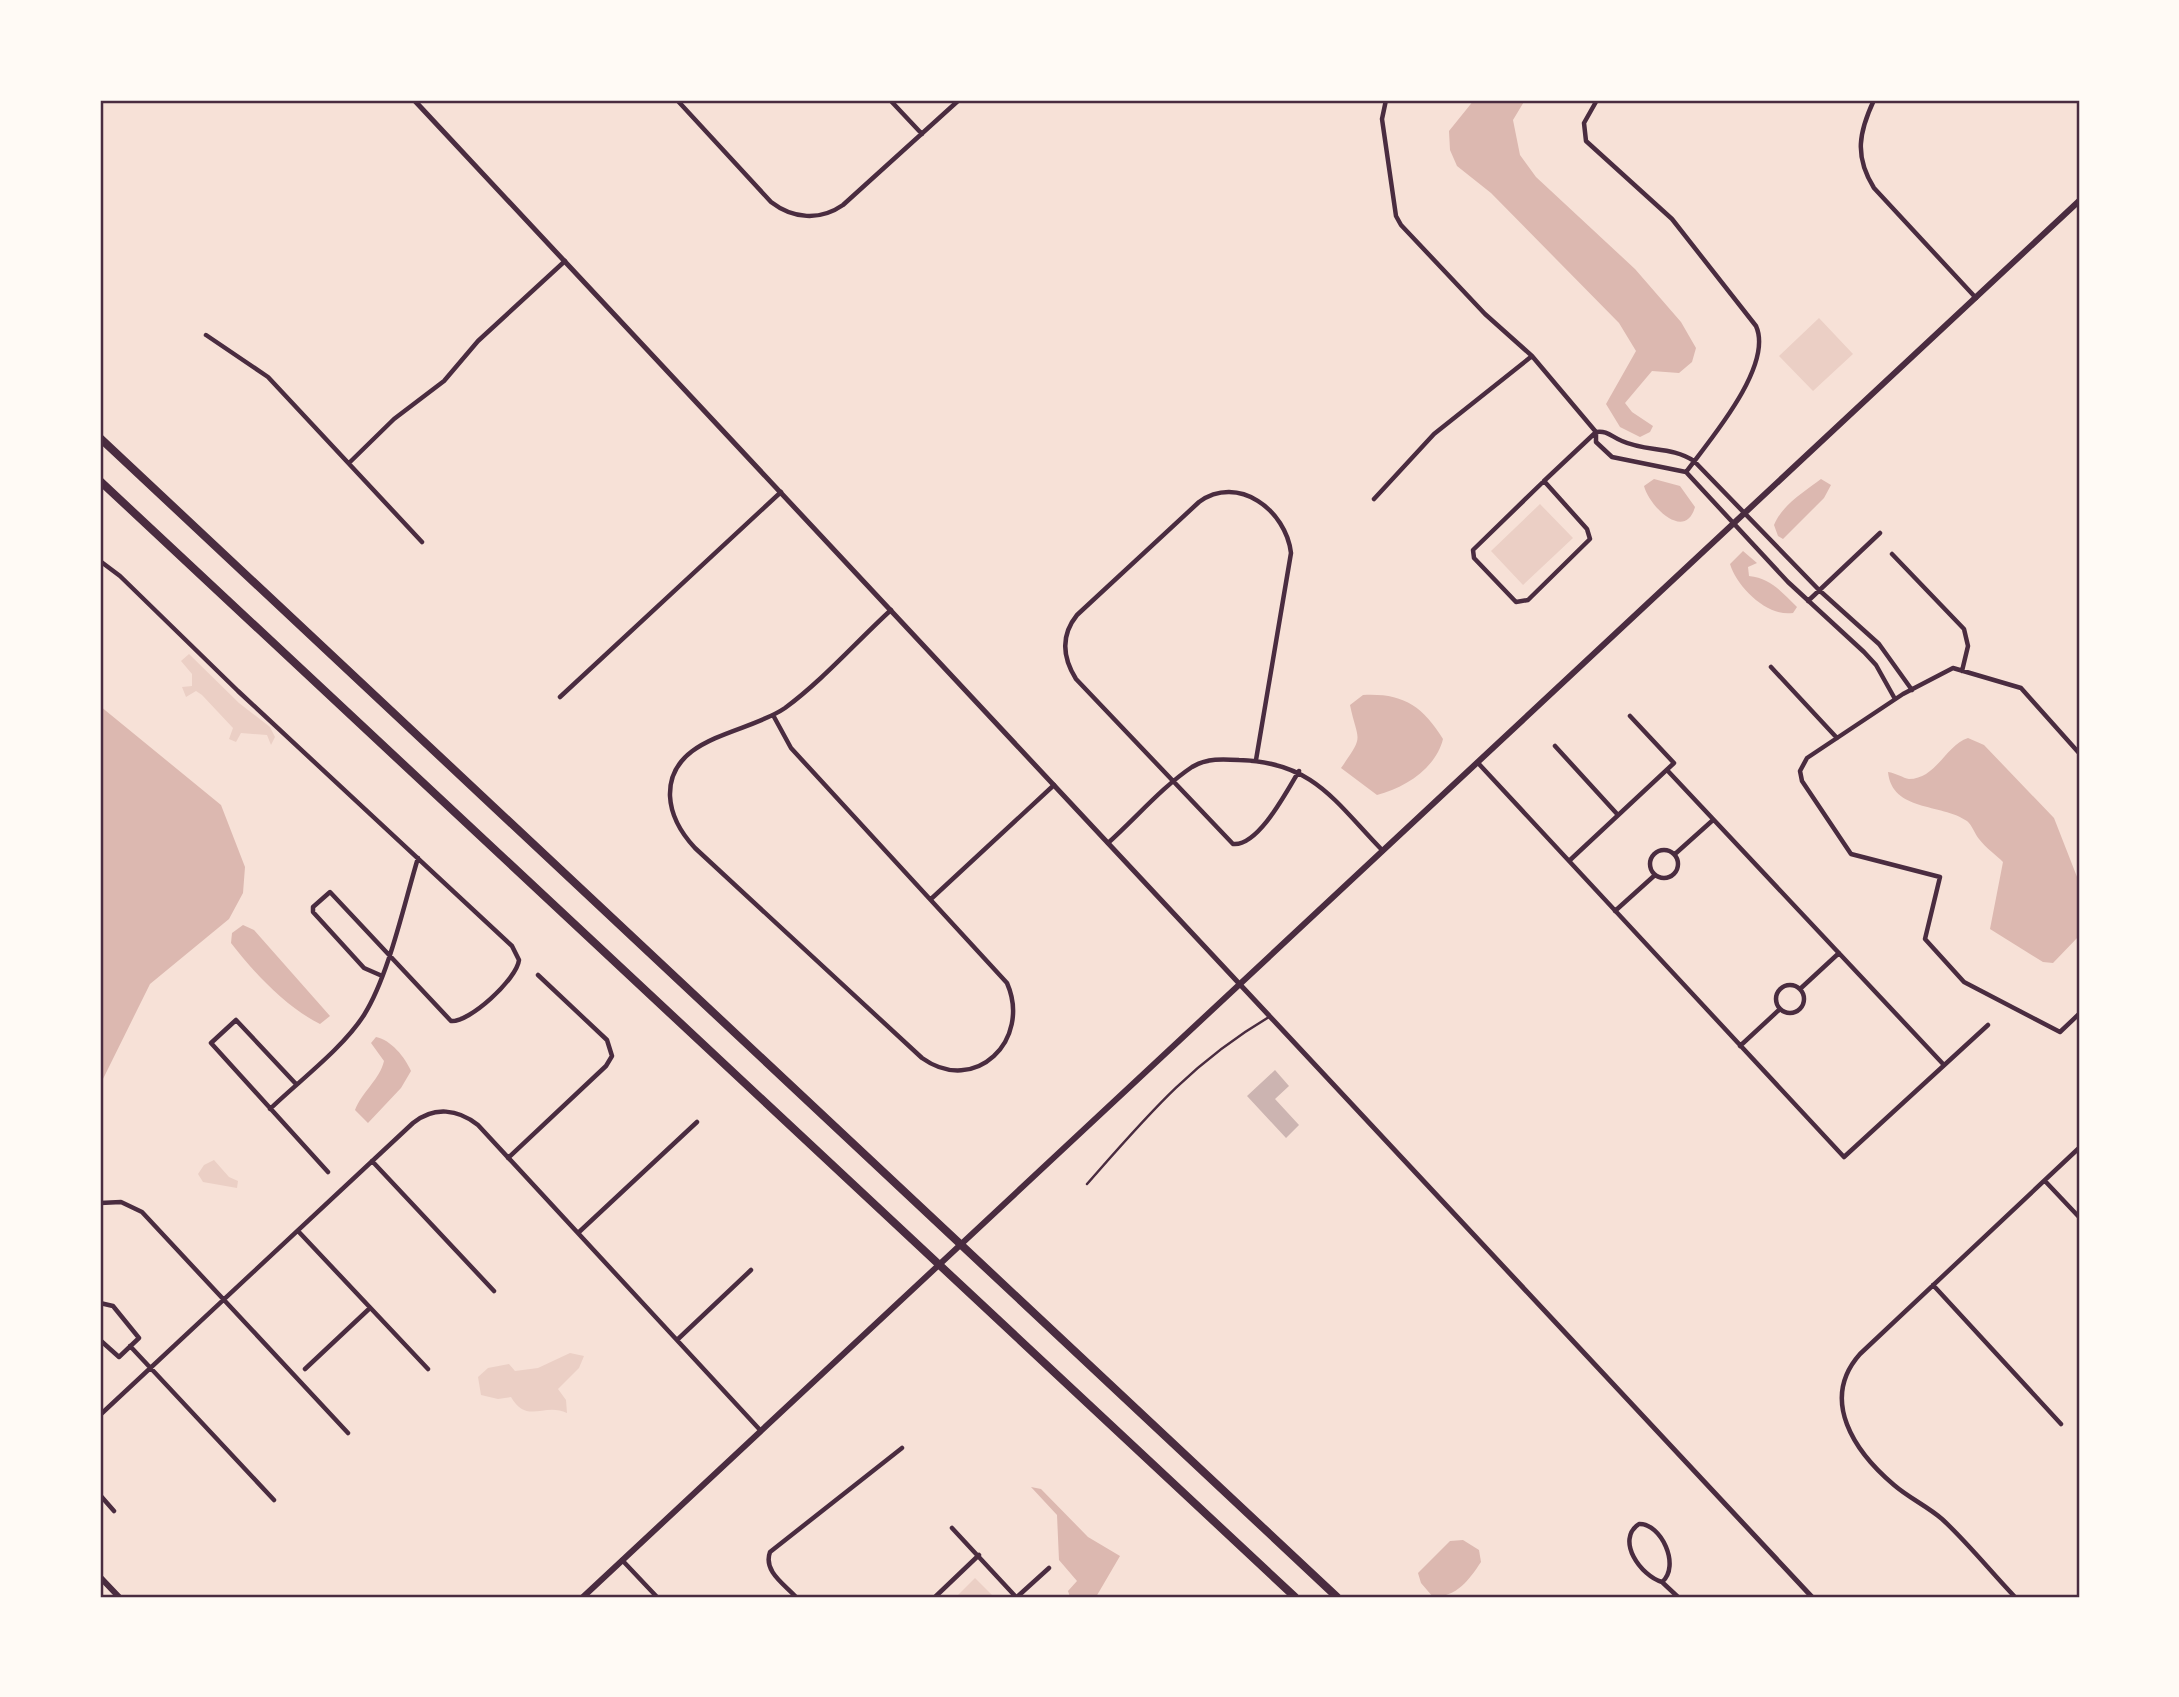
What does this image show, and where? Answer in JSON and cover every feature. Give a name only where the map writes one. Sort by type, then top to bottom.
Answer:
[{"type":"highway","points":[[100,438],[1337,1597]]},
{"type":"highway","points":[[100,481],[1295,1597]]},
{"type":"main road","points":[[583,1597],[985,1225],[2079,201]]},
{"type":"main road","points":[[100,1577],[119,1597]]},
{"type":"street","points":[[414,100],[1812,1597]]},
{"type":"street","points":[[677,100],[771,202],[788,212],[811,216],[839,208],[959,100]]},
{"type":"street","points":[[890,100],[922,134]]},
{"type":"street","points":[[1387,100],[1382,119],[1399,221],[1485,314],[1532,356],[1596,432],[1609,433],[1635,445],[1684,454],[1694,461],[1747,512],[1819,590],[1879,645],[1912,690]]},
{"type":"street","points":[[1597,100],[1584,123],[1586,141],[1672,219],[1756,326],[1760,336],[1759,350],[1740,399],[1686,472]]},
{"type":"street","points":[[1874,100],[1859,139],[1860,158],[1866,176],[1976,298]]},
{"type":"street","points":[[349,463],[394,419],[444,381],[478,341],[565,261]]},
{"type":"street","points":[[206,335],[268,377],[422,542]]},
{"type":"street","points":[[1374,499],[1434,434],[1532,356]]},
{"type":"street","points":[[1596,432],[1595,442],[1612,457],[1686,472],[1808,601],[1864,652],[1895,699]]},
{"type":"street","points":[[1544,481],[1587,529],[1590,539],[1528,600],[1516,603],[1474,558],[1473,550],[1544,481],[1596,432]]},
{"type":"street","points":[[1256,760],[1291,553],[1287,534],[1272,514],[1253,497],[1233,490],[1217,492],[1199,502],[1077,615],[1065,640],[1067,663],[1076,679],[1229,842],[1237,845],[1245,842],[1267,821],[1299,771]]},
{"type":"street","points":[[560,697],[781,492]]},
{"type":"street","points":[[1808,601],[1880,533]]},
{"type":"street","points":[[1892,554],[1964,629],[1968,646],[1962,671]]},
{"type":"street","points":[[100,561],[512,946],[519,960],[514,976],[467,1018],[457,1022],[447,1018],[331,892],[313,907],[313,912],[364,968],[380,975]]},
{"type":"street","points":[[773,715],[791,747],[1002,975],[1013,996],[1016,1010],[1013,1029],[1001,1050],[977,1067],[958,1070],[939,1068],[922,1058],[695,848],[676,824],[670,791],[683,760],[702,745],[773,715],[792,702],[891,610]]},
{"type":"street","points":[[1770,667],[1837,738]]},
{"type":"street","points":[[2079,753],[2021,688],[1953,668],[1903,694],[1805,760],[1800,776],[1851,853],[1940,877],[1925,939],[1964,982],[2060,1032],[2079,1014]]},
{"type":"street","points":[[1569,861],[1674,763],[1630,716]]},
{"type":"street","points":[[1555,746],[1618,816]]},
{"type":"street","points":[[1108,843],[1190,769],[1204,762],[1256,760],[1299,771],[1322,787],[1383,851]]},
{"type":"street","points":[[1478,763],[1844,1157],[1988,1025]]},
{"type":"street","points":[[1667,770],[1944,1065]]},
{"type":"street","points":[[931,899],[1054,785]]},
{"type":"street","points":[[1675,854],[1714,820]]},
{"type":"street","points":[[1655,875],[1650,862],[1654,854],[1667,850],[1675,854]]},
{"type":"street","points":[[1655,875],[1664,878],[1673,876],[1678,868],[1675,854]]},
{"type":"street","points":[[270,1109],[359,1022],[388,955],[418,858]]},
{"type":"street","points":[[1615,911],[1655,875]]},
{"type":"street","points":[[1800,989],[1839,953]]},
{"type":"street","points":[[508,1158],[606,1066],[612,1056],[608,1042],[538,975]]},
{"type":"street","points":[[1789,985],[1800,989],[1804,999],[1801,1008],[1788,1013],[1780,1009],[1776,996],[1781,988],[1789,985]]},
{"type":"street","points":[[1740,1046],[1780,1009]]},
{"type":"street","points":[[296,1084],[236,1020],[212,1042],[212,1046],[328,1172]]},
{"type":"street","points":[[100,1415],[417,1120],[438,1111],[458,1113],[470,1119],[761,1431]]},
{"type":"street","points":[[578,1233],[697,1122]]},
{"type":"street","points":[[2015,1597],[1941,1519],[1892,1484],[1854,1443],[1844,1420],[1842,1390],[1854,1362],[2079,1148]]},
{"type":"street","points":[[372,1161],[494,1292]]},
{"type":"street","points":[[2045,1181],[2079,1217]]},
{"type":"street","points":[[100,1203],[126,1203],[142,1212],[348,1433]]},
{"type":"street","points":[[298,1231],[428,1369]]},
{"type":"street","points":[[677,1340],[751,1270]]},
{"type":"street","points":[[1933,1285],[2061,1424]]},
{"type":"street","points":[[100,1303],[113,1306],[139,1334],[130,1346],[115,1357],[100,1340]]},
{"type":"street","points":[[305,1368],[370,1308]]},
{"type":"street","points":[[130,1346],[274,1500]]},
{"type":"street","points":[[796,1597],[771,1571],[768,1563],[770,1552],[902,1448]]},
{"type":"street","points":[[100,1495],[114,1511]]},
{"type":"street","points":[[1662,1582],[1671,1572],[1671,1560],[1652,1526],[1639,1524],[1630,1531],[1628,1544],[1641,1569],[1654,1580],[1662,1582],[1678,1597]]},
{"type":"street","points":[[952,1528],[1016,1597],[1049,1568]]},
{"type":"street","points":[[935,1597],[979,1556]]},
{"type":"street","points":[[622,1560],[657,1597]]},
{"type":"lane","points":[[1087,1184],[1156,1105],[1200,1063],[1269,1017]]},
{"type":"shaded area","points":[[1474,100],[1525,100],[1513,120],[1520,155],[1536,177],[1635,269],[1681,322],[1696,348],[1692,362],[1679,373],[1652,371],[1625,403],[1632,412],[1653,426],[1650,432],[1640,437],[1620,427],[1606,404],[1636,351],[1619,323],[1491,193],[1457,166],[1450,150],[1449,131]]},
{"type":"shaded area","points":[[1819,318],[1853,354],[1813,391],[1779,356]]},
{"type":"shaded area","points":[[1654,479],[1680,486],[1695,507],[1690,517],[1684,521],[1676,521],[1660,511],[1644,486]]},
{"type":"shaded area","points":[[1821,479],[1831,485],[1824,498],[1783,539],[1778,536],[1774,525],[1782,511]]},
{"type":"shaded area","points":[[1540,504],[1573,538],[1523,585],[1491,551]]},
{"type":"shaded area","points":[[1743,551],[1757,563],[1748,567],[1749,576],[1757,577],[1775,587],[1797,607],[1793,613],[1773,610],[1746,591],[1730,564]]},
{"type":"shaded area","points":[[189,654],[239,703],[270,727],[275,737],[271,745],[267,735],[241,733],[236,742],[229,739],[233,728],[202,695],[196,691],[186,697],[182,687],[192,686],[192,674],[181,661]]},
{"type":"shaded area","points":[[1363,695],[1389,696],[1410,703],[1427,718],[1443,739],[1434,759],[1418,775],[1388,792],[1377,795],[1341,768],[1358,738],[1350,705]]},
{"type":"shaded area","points":[[100,706],[221,805],[245,867],[243,893],[229,919],[150,984],[100,1085]]},
{"type":"shaded area","points":[[1968,738],[1984,745],[2054,818],[2079,882],[2079,936],[2053,963],[2043,962],[1990,929],[2003,862],[1982,842],[1969,823],[1956,815],[1908,800],[1898,794],[1891,785],[1888,772],[1909,779],[1918,778],[1927,774],[1953,747]]},
{"type":"shaded area","points":[[243,925],[254,930],[330,1016],[320,1024],[307,1017],[260,977],[231,943],[232,933]]},
{"type":"shaded area","points":[[376,1037],[397,1050],[411,1071],[401,1088],[368,1123],[355,1110],[382,1068],[384,1061],[371,1043]]},
{"type":"shaded area","points":[[214,1160],[229,1177],[238,1181],[237,1188],[203,1182],[198,1174],[204,1165]]},
{"type":"shaded area","points":[[570,1353],[584,1356],[579,1368],[558,1389],[566,1400],[567,1413],[559,1410],[523,1410],[511,1397],[498,1399],[481,1395],[478,1377],[488,1368],[509,1364],[515,1371],[538,1368]]},
{"type":"shaded area","points":[[1031,1487],[1041,1489],[1088,1537],[1120,1556],[1096,1597],[1070,1597],[1068,1591],[1077,1581],[1059,1560],[1057,1515]]},
{"type":"shaded area","points":[[1463,1540],[1479,1550],[1481,1562],[1456,1591],[1433,1597],[1421,1583],[1418,1573],[1450,1541]]},
{"type":"shaded area","points":[[975,1578],[993,1596],[956,1597]]},
{"type":"building","points":[[1275,1070],[1289,1086],[1275,1099],[1299,1125],[1286,1138],[1247,1096]]}]
